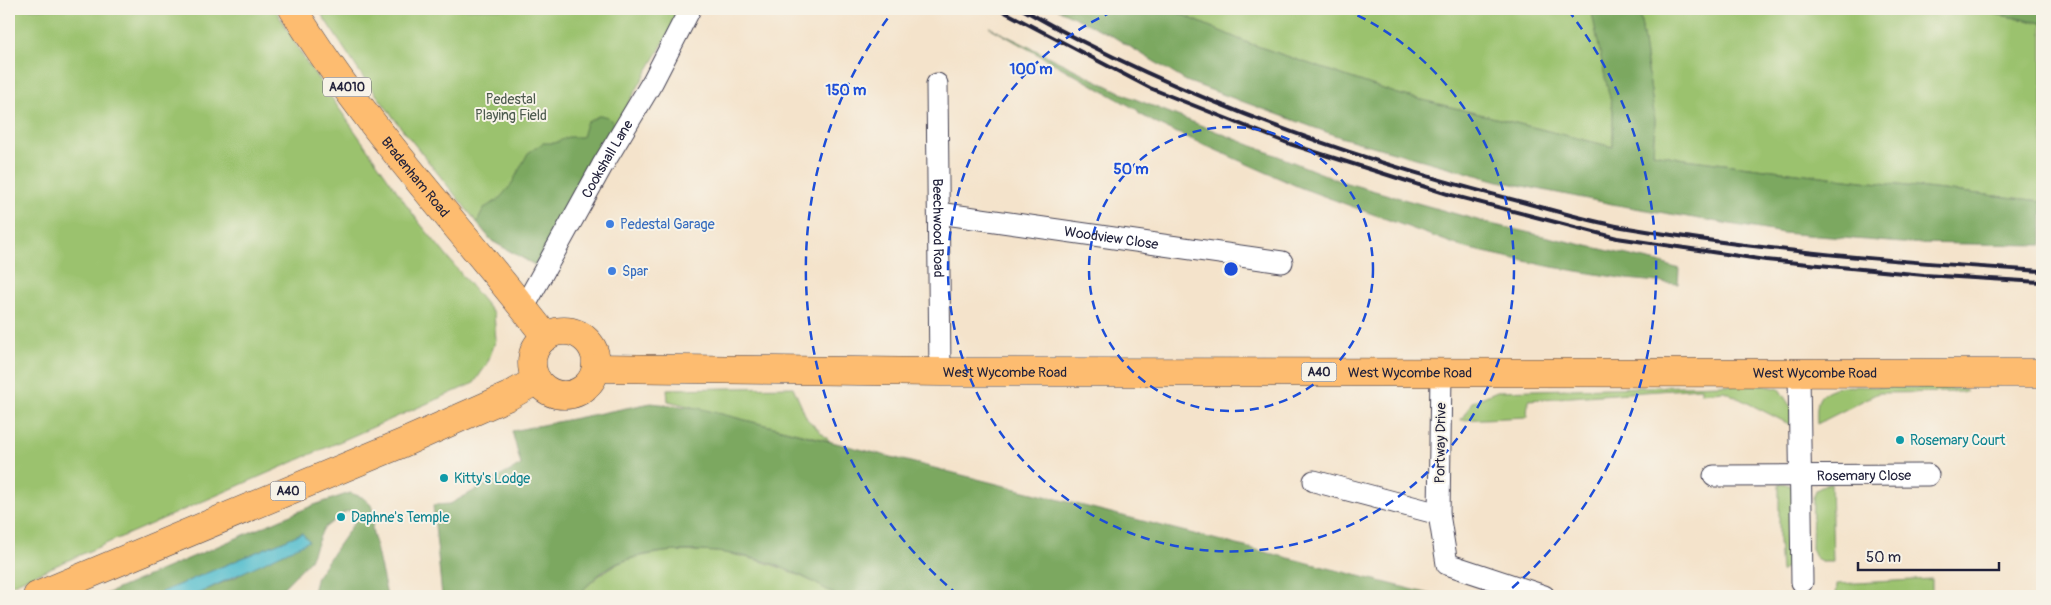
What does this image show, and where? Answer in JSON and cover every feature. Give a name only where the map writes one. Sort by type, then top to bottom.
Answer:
[{"type":"main road","name":"Bradenham Road","points":[[294,9],[346,86],[403,163],[546,337]]},
{"type":"main road","points":[[564,331],[576,333],[586,339],[593,349],[596,368],[594,375],[585,388],[575,394],[560,396],[550,393],[537,380],[532,368],[533,356],[537,346],[546,337],[564,331]]},
{"type":"main road","name":"West Wycombe Road","points":[[596,368],[940,372],[2042,373]]},
{"type":"main road","name":"A40","points":[[37,596],[403,443],[509,396],[537,380]]},
{"type":"street","name":"Cookshall Lane","points":[[523,309],[602,166],[653,80],[690,9]]},
{"type":"street","name":"Beechwood Road","points":[[937,84],[940,372]]},
{"type":"street","name":"Woodview Close","points":[[939,213],[1282,262]]},
{"type":"street","name":"Portway Drive","points":[[1441,372],[1439,514],[1447,564],[1544,596]]},
{"type":"street","name":"Rosemary Close","points":[[1799,374],[1802,582]]},
{"type":"street","name":"Rosemary Close","points":[[1714,476],[1928,475]]},
{"type":"street","points":[[1314,480],[1439,514]]},
{"type":"green space","points":[[1623,8],[1629,9],[1640,14],[1655,120],[1653,153],[1684,159],[1862,181],[2042,201],[2042,245],[1902,243],[1783,233],[1617,205],[1498,181],[1340,137],[1186,81],[1109,34],[1057,9],[1169,9],[1248,43],[1398,94],[1613,147],[1613,110],[1592,13]]},
{"type":"green space","points":[[9,9],[275,9],[305,60],[418,221],[494,314],[496,340],[487,364],[474,383],[9,586]]},
{"type":"green space","name":"Pedestal Playing Field","points":[[318,9],[683,9],[535,265],[492,241],[399,125],[361,74]]},
{"type":"green space","points":[[1169,9],[1614,9],[1593,13],[1613,110],[1613,147],[1398,94],[1248,43]]},
{"type":"green space","points":[[1633,9],[1969,9],[2042,23],[2042,201],[1862,181],[1684,159],[1653,153],[1655,120],[1640,14]]},
{"type":"green space","points":[[1969,9],[2042,9],[2042,23]]},
{"type":"green space","points":[[989,27],[1130,97],[1343,182],[1495,225],[1658,262],[1679,269],[1678,284],[1627,279],[1552,267],[1465,248],[1299,187],[1157,124],[1138,113],[1139,111]]},
{"type":"green space","points":[[600,115],[608,117],[617,126],[535,265],[492,241],[477,223],[484,208],[498,200],[511,185],[528,153],[543,143],[555,143],[568,137],[582,137],[586,123]]},
{"type":"green space","points":[[1756,384],[1779,389],[1793,410],[1791,425],[1724,391],[1701,393],[1701,388],[1528,400],[1527,417],[1461,420],[1472,402],[1497,391]]},
{"type":"green space","points":[[1842,386],[1966,389],[1966,392],[1878,393],[1817,424],[1817,408],[1820,398],[1827,391]]},
{"type":"green space","points":[[793,387],[807,419],[830,441],[668,401],[667,389]]},
{"type":"green space","points":[[651,403],[698,408],[1438,596],[837,596],[808,579],[776,565],[739,555],[719,552],[676,551],[655,553],[618,563],[601,573],[577,596],[442,596],[433,505],[450,504],[521,465],[512,431]]},
{"type":"green space","points":[[1831,482],[1833,562],[1823,562],[1816,558],[1812,549],[1813,498],[1816,490]]},
{"type":"green space","points":[[1779,484],[1789,485],[1796,493],[1794,561],[1781,572],[1779,540]]},
{"type":"green space","points":[[350,493],[362,497],[371,505],[374,514],[372,529],[387,596],[312,596],[317,576],[356,520],[355,515],[351,511],[345,512],[323,529],[310,560],[275,596],[191,596],[236,577],[302,533],[152,596],[101,596],[314,505]]},
{"type":"green space","points":[[672,551],[723,553],[759,561],[799,575],[837,596],[577,596],[600,575],[620,563],[642,556]]},
{"type":"green space","points":[[1932,579],[1932,596],[1836,596],[1837,584]]},
{"type":"water","points":[[302,533],[309,541],[195,595],[152,596]]},
{"type":"railway","points":[[999,9],[1150,88],[1290,144],[1451,195],[1617,238],[1766,260],[1924,275],[2042,282]]},
{"type":"railway","points":[[1022,9],[1079,40],[1137,68],[1256,119],[1317,141],[1441,180],[1578,217],[1622,227],[1727,243],[1937,264],[2042,271]]},
{"type":"place","name":"Pedestal Garage","points":[[610,224]]},
{"type":"place","name":"Spar","points":[[612,271]]},
{"type":"place","name":"Rosemary Court","points":[[1900,440]]},
{"type":"place","name":"Kitty's Lodge","points":[[444,478]]},
{"type":"place","name":"Daphne's Temple","points":[[341,517]]}]
